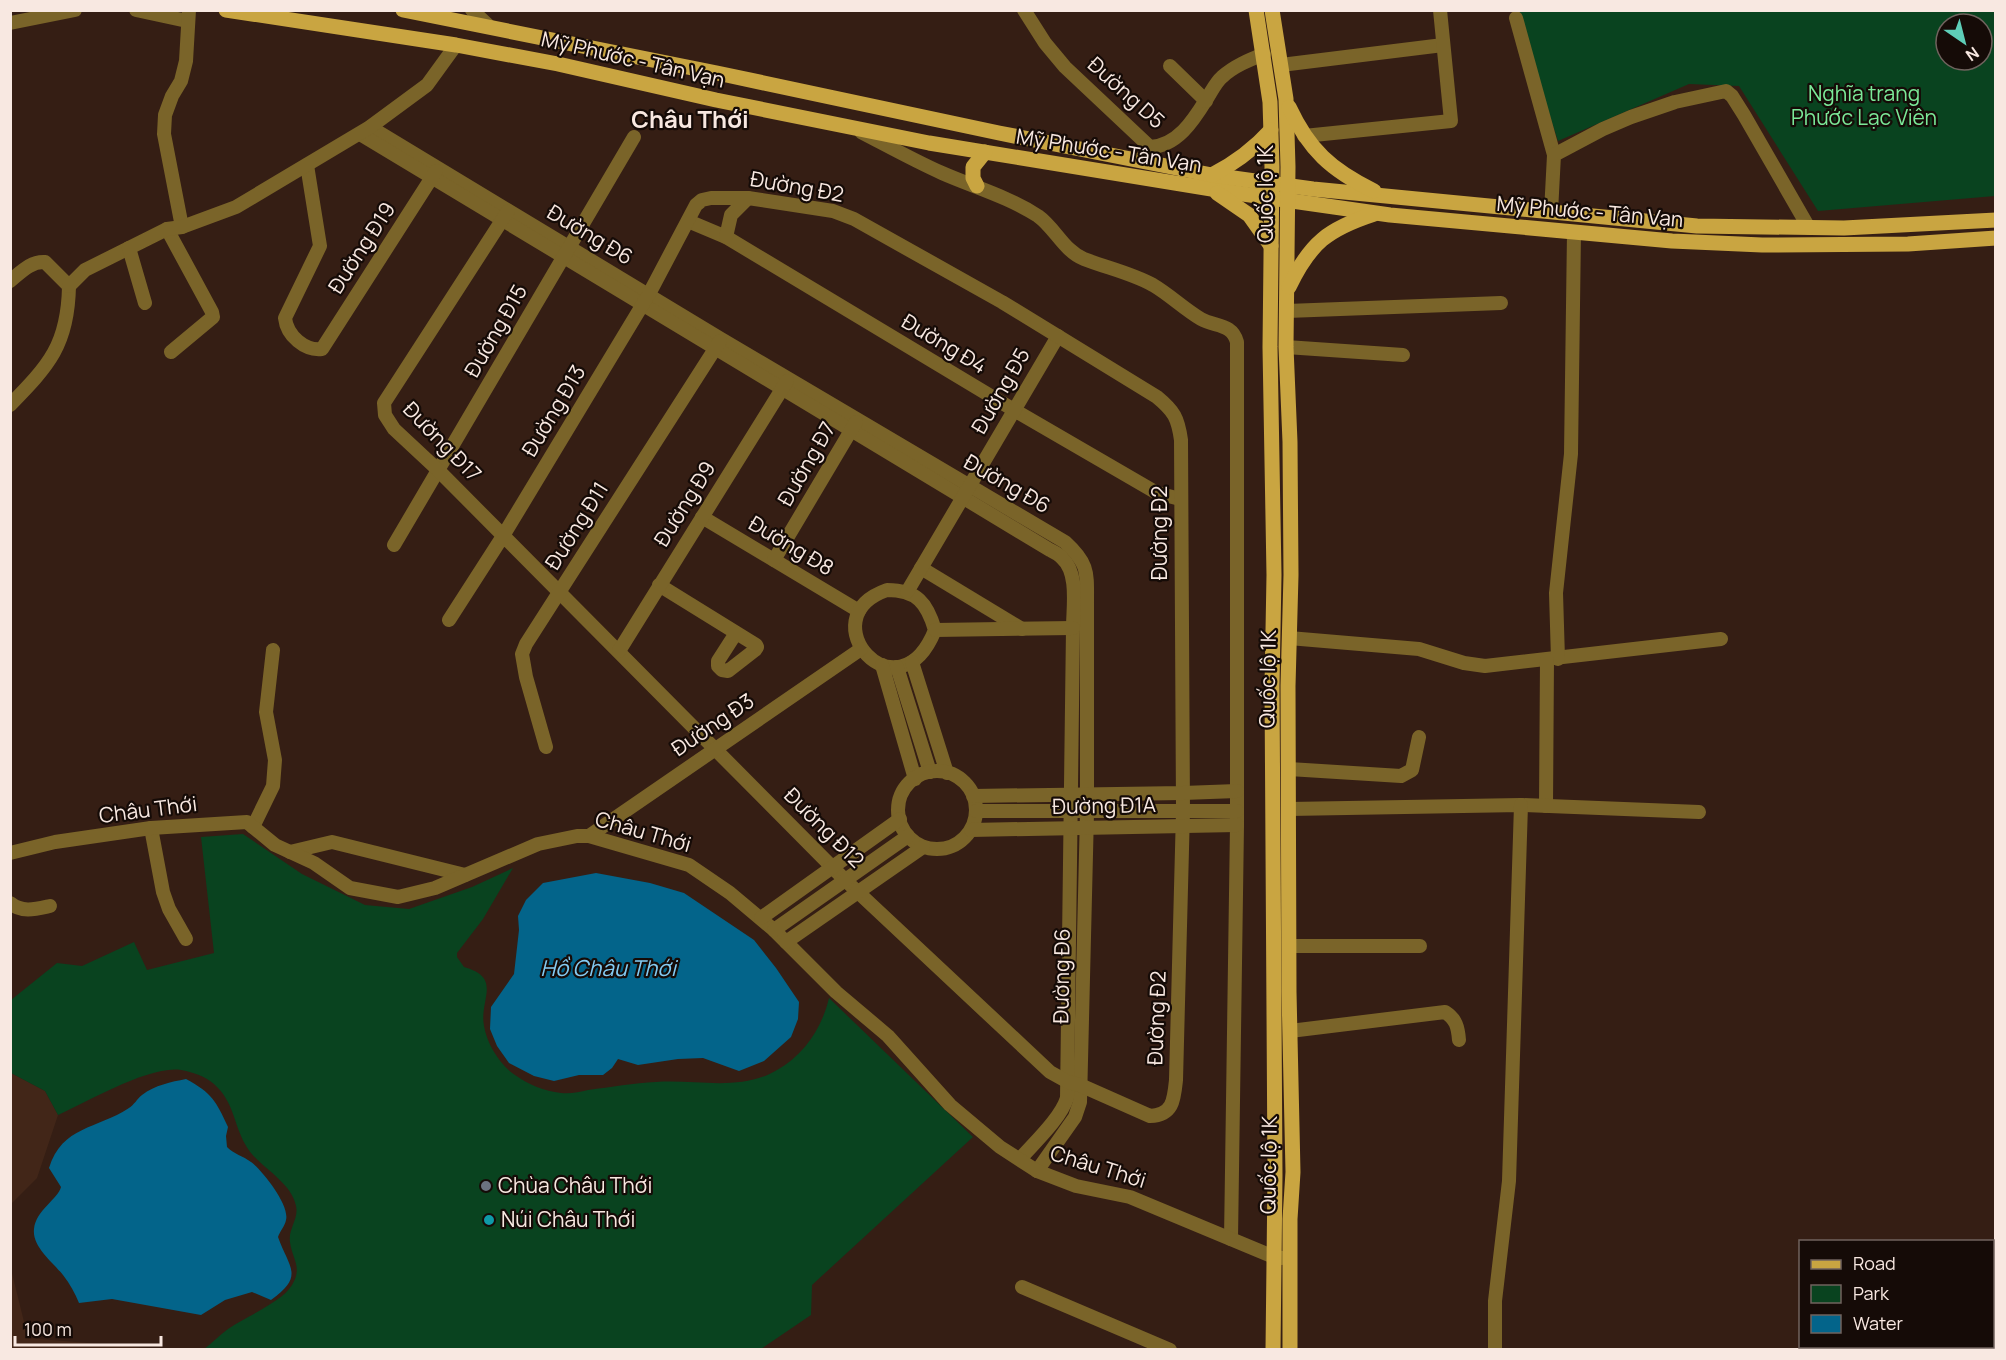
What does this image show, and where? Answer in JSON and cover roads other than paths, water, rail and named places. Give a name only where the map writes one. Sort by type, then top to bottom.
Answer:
[{"type":"main road","name":"Mỹ Phước - Tân Vạn","points":[[226,10],[456,45],[558,64],[716,100],[985,152],[1271,191],[1382,195],[1697,226],[1844,228],[1995,220]]},
{"type":"main road","name":"Mỹ Phước - Tân Vạn","points":[[403,10],[469,16],[490,27],[999,133],[1132,158],[1211,182]]},
{"type":"main road","name":"Quốc lộ 1K","points":[[1256,10],[1270,102],[1271,129],[1270,347],[1274,575],[1272,686],[1275,1175],[1290,1350]]},
{"type":"main road","name":"Quốc lộ 1K","points":[[1272,10],[1286,99],[1288,193],[1286,347],[1290,442],[1289,946],[1293,1172],[1290,1219],[1282,1258],[1273,1350]]},
{"type":"main road","points":[[456,45],[469,16]]},
{"type":"main road","points":[[1286,99],[1304,136],[1328,163],[1341,173],[1382,195]]},
{"type":"main road","points":[[1271,129],[1257,145],[1211,182],[1249,215],[1271,246]]},
{"type":"main road","points":[[977,186],[973,178],[973,167],[985,152]]},
{"type":"main road","name":"Mỹ Phước - Tân Vạn","points":[[1288,193],[1378,213],[1672,241],[1762,245],[1908,244],[1995,238]]},
{"type":"main road","points":[[1287,293],[1308,252],[1322,238],[1347,224],[1378,213]]},
{"type":"street","points":[[10,23],[75,10]]},
{"type":"street","points":[[136,10],[188,16],[186,62],[181,81],[165,115],[164,134],[183,227]]},
{"type":"street","name":"Đường D5","points":[[1024,10],[1045,43],[1065,67],[1150,147],[1160,147],[1174,140],[1192,120],[1220,78],[1234,66],[1263,54]]},
{"type":"street","points":[[1304,136],[1451,121],[1440,10]]},
{"type":"street","points":[[1516,18],[1554,155],[1551,212]]},
{"type":"street","points":[[69,286],[86,270],[167,229],[183,227],[236,207],[365,130],[427,85],[456,45]]},
{"type":"street","points":[[1281,65],[1443,45]]},
{"type":"street","points":[[1170,66],[1206,101]]},
{"type":"street","points":[[1554,155],[1631,117],[1675,102],[1726,91],[1744,115],[1809,228]]},
{"type":"street","points":[[852,128],[1039,217],[1066,246],[1081,258],[1154,286],[1204,321],[1223,326],[1236,336],[1237,818],[1231,1239]]},
{"type":"street","name":"Đường Đ6","points":[[365,130],[1044,538],[1062,557],[1070,568],[1073,603],[1070,908],[1076,999]]},
{"type":"street","name":"Đường Đ15","points":[[394,545],[634,137]]},
{"type":"street","points":[[1132,158],[1150,147]]},
{"type":"street","name":"Đường Đ19","points":[[307,165],[320,246],[285,318],[286,326],[305,346],[314,350],[322,349],[434,173]]},
{"type":"street","name":"Đường Đ2","points":[[688,221],[696,206],[702,200],[711,198],[748,198],[833,211],[855,219],[1058,336],[1157,397],[1172,409],[1178,424],[1180,440],[1183,793],[1174,1100],[1169,1108],[1159,1116],[1150,1116],[1074,1083]]},
{"type":"street","points":[[726,237],[731,215],[748,198]]},
{"type":"street","name":"Đường Đ17","points":[[505,215],[384,402],[385,415],[394,429],[560,592]]},
{"type":"street","name":"Đường Đ4","points":[[688,221],[726,237],[1157,493],[1180,499]]},
{"type":"street","name":"Đường Đ13","points":[[449,620],[503,536],[646,299],[688,221]]},
{"type":"street","points":[[167,229],[213,317],[171,352]]},
{"type":"street","points":[[1546,806],[1556,593],[1571,454],[1574,232]]},
{"type":"street","points":[[129,248],[145,303]]},
{"type":"street","points":[[10,281],[38,261],[45,262],[69,286],[69,307],[61,340],[41,373],[10,405]]},
{"type":"street","points":[[1287,311],[1501,303]]},
{"type":"street","name":"Đường Đ5","points":[[907,592],[1058,336]]},
{"type":"street","name":"Đường Đ11","points":[[546,747],[526,677],[522,654],[526,644],[718,343]]},
{"type":"street","points":[[1286,347],[1403,355]]},
{"type":"street","name":"Đường Đ9","points":[[619,651],[785,383]]},
{"type":"street","name":"Đường Đ7","points":[[774,560],[854,425]]},
{"type":"street","name":"Đường Đ8","points":[[702,517],[859,611]]},
{"type":"street","name":"Đường Đ6","points":[[1037,1172],[1075,1117],[1080,1102],[1074,1083],[1076,999],[1084,908],[1087,811],[1088,575],[1081,557],[1065,542],[1044,538]]},
{"type":"street","points":[[921,568],[1023,629]]},
{"type":"street","points":[[659,585],[736,633]]},
{"type":"street","points":[[888,590],[907,592],[920,600],[927,608],[935,630],[925,651],[912,662],[897,667],[882,665],[868,657],[861,649],[856,637],[855,624],[859,611],[866,601],[876,594],[888,590]]},
{"type":"street","name":"Đường Đ12","points":[[560,592],[845,880],[1050,1072],[1074,1083]]},
{"type":"street","points":[[1073,603],[1087,603]]},
{"type":"street","points":[[935,630],[1073,628]]},
{"type":"street","points":[[1289,638],[1419,649],[1448,659],[1485,666],[1721,639]]},
{"type":"street","name":"Đường Đ3","points":[[589,836],[861,649]]},
{"type":"street","points":[[253,827],[273,786],[275,760],[266,712],[273,650]]},
{"type":"street","points":[[912,662],[947,773]]},
{"type":"street","points":[[882,665],[915,779]]},
{"type":"street","points":[[897,667],[930,772]]},
{"type":"street","points":[[1072,682],[1087,682]]},
{"type":"street","points":[[899,723],[927,712]]},
{"type":"street","points":[[1289,769],[1401,776],[1412,770],[1419,737]]},
{"type":"street","points":[[930,772],[947,773],[963,781],[973,796],[976,811],[971,830],[955,845],[934,849],[923,847],[908,836],[900,819],[899,807],[902,795],[915,779],[930,772]]},
{"type":"street","name":"Đường Đ1A","points":[[973,796],[1237,791]]},
{"type":"street","points":[[1495,1350],[1495,1301],[1509,1181],[1521,805]]},
{"type":"street","points":[[1289,809],[1521,805],[1699,812]]},
{"type":"street","name":"Đường Đ1A","points":[[976,811],[1183,811],[1237,818]]},
{"type":"street","name":"Đường Đ1A","points":[[971,830],[1183,826],[1237,818]]},
{"type":"street","points":[[761,918],[900,819]]},
{"type":"street","name":"Châu Thới","points":[[10,853],[55,842],[152,828],[246,822],[275,845],[314,863],[350,888],[398,897],[435,888],[538,844],[577,836],[589,836],[689,865],[761,918],[836,992],[888,1036],[950,1105],[1000,1147],[1037,1172],[1076,1186],[1130,1197],[1282,1258]]},
{"type":"street","points":[[152,828],[163,892],[169,909],[186,939]]},
{"type":"street","points":[[774,930],[908,836]]},
{"type":"street","points":[[290,852],[332,842],[465,875]]},
{"type":"street","points":[[786,942],[923,847]]},
{"type":"street","points":[[10,903],[28,910],[50,906]]},
{"type":"street","points":[[1070,908],[1084,908]]},
{"type":"street","points":[[1289,946],[1420,946]]},
{"type":"street","points":[[1290,1031],[1445,1012],[1457,1024],[1459,1040]]},
{"type":"street","name":"Đường Đ6","points":[[1020,1159],[1065,1106],[1074,1083]]},
{"type":"street","points":[[1022,1287],[1170,1350]]},
{"type":"water","name":"Hồ Châu Thới","points":[[596,873],[650,883],[684,893],[754,940],[799,1002],[798,1019],[791,1037],[764,1061],[739,1071],[703,1058],[638,1065],[618,1059],[603,1075],[579,1075],[554,1081],[534,1076],[509,1063],[497,1046],[490,1029],[491,1007],[514,974],[519,930],[518,916],[526,900],[543,883]]},
{"type":"water","points":[[186,1079],[208,1093],[216,1104],[228,1127],[227,1147],[256,1166],[280,1197],[286,1220],[278,1237],[290,1264],[291,1278],[282,1292],[271,1300],[252,1292],[225,1300],[201,1315],[112,1299],[79,1303],[68,1282],[44,1254],[34,1236],[39,1216],[61,1187],[49,1168],[55,1154],[72,1136],[129,1108],[152,1089]]},
{"type":"place","name":"Chùa Châu Thới","points":[[486,1186]]},
{"type":"place","name":"Núi Châu Thới","points":[[489,1220]]},
{"type":"district","name":"Châu Thới","points":[[690,120]]},
{"type":"park label","name":"Nghĩa trang Phước Lạc Viên","points":[[1864,106]]}]
